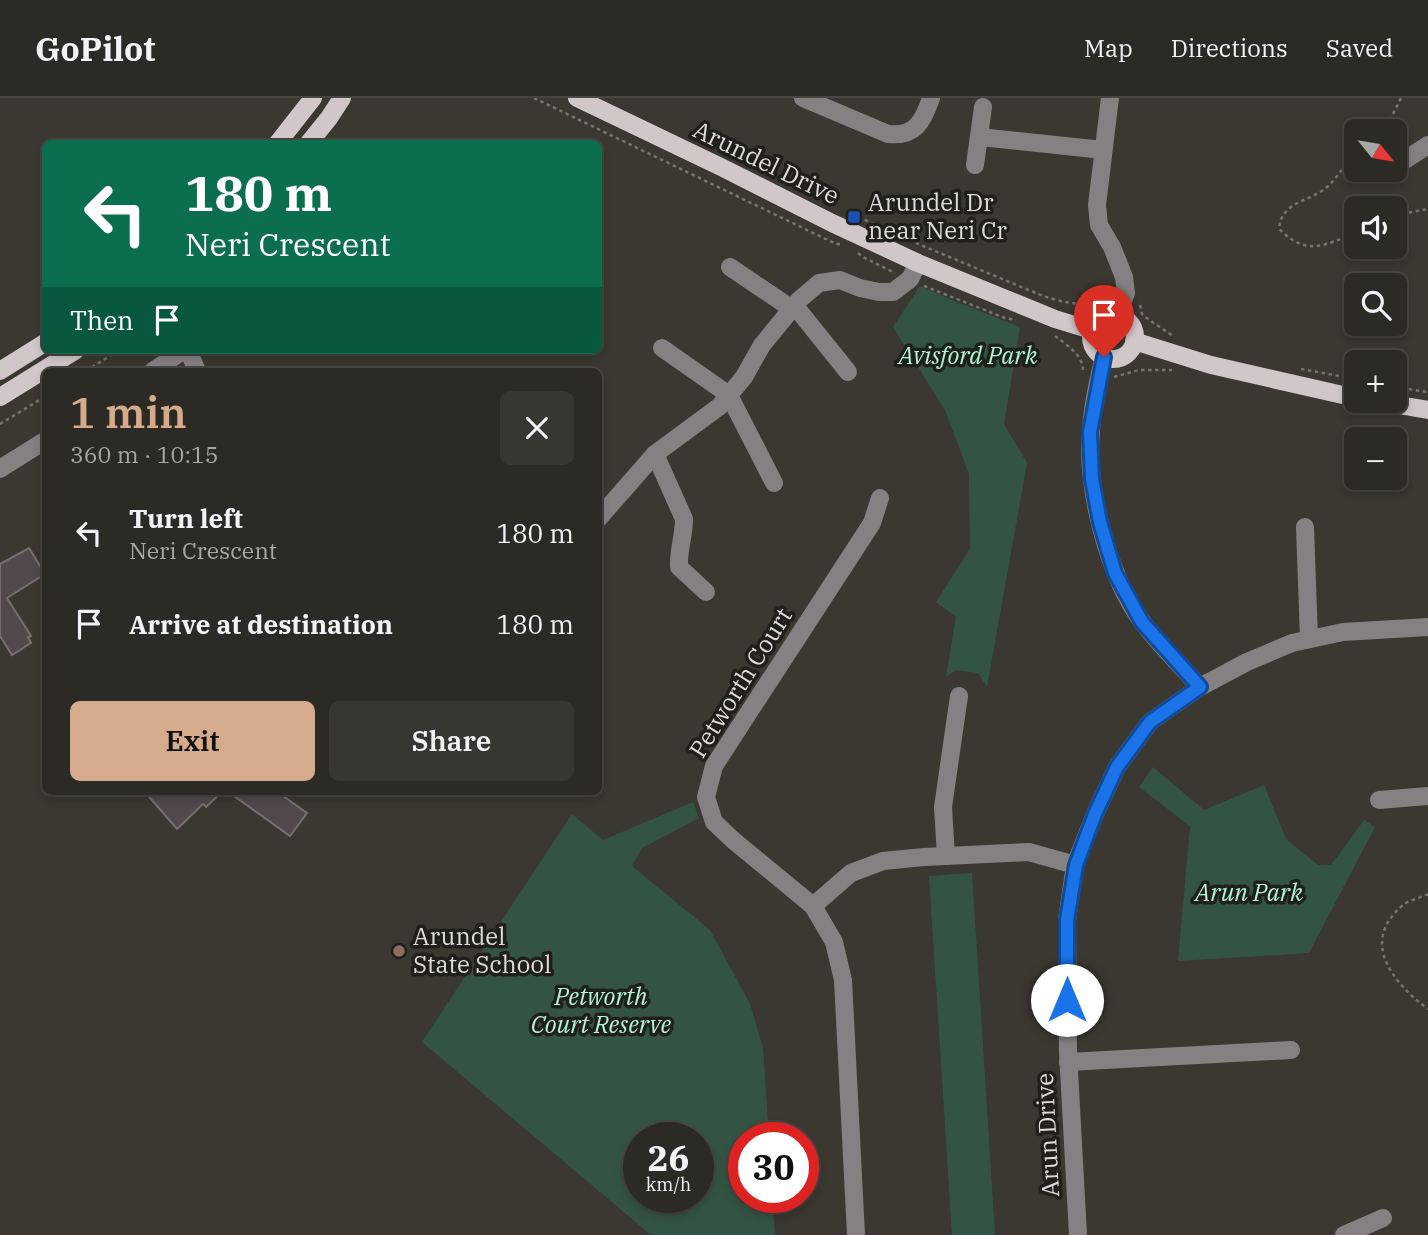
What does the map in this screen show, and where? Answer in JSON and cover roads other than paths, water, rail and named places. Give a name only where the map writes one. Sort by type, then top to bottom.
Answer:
[{"type":"main road","points":[[280,140],[313,98]]},
{"type":"main road","points":[[312,140],[342,98]]},
{"type":"main road","name":"Arundel Drive","points":[[577,98],[832,223],[914,271],[1091,330]]},
{"type":"main road","points":[[1118,315],[1131,325],[1134,341],[1126,354],[1119,358],[1104,357],[1092,346],[1091,330],[1102,317],[1118,315]]},
{"type":"main road","points":[[1134,341],[1213,366],[1344,395]]},
{"type":"main road","points":[[0,371],[42,345]]},
{"type":"main road","points":[[47,368],[70,354]]},
{"type":"main road","points":[[0,397],[42,371]]},
{"type":"main road","points":[[1407,406],[1428,410]]},
{"type":"street","points":[[803,98],[888,134],[903,135],[919,125],[931,98]]},
{"type":"street","points":[[1110,98],[1097,205],[1099,225],[1112,247],[1124,277],[1126,293],[1118,315]]},
{"type":"street","points":[[975,165],[983,107]]},
{"type":"street","points":[[980,137],[1103,150]]},
{"type":"street","points":[[1407,159],[1428,145]]},
{"type":"street","points":[[730,267],[793,307],[848,372]]},
{"type":"street","points":[[602,514],[655,454],[720,406],[744,377],[762,345],[793,307],[819,282],[840,280],[860,288],[893,292],[914,271]]},
{"type":"street","points":[[662,348],[729,396],[774,483]]},
{"type":"street","points":[[158,368],[180,354]]},
{"type":"street","points":[[1104,357],[1090,432],[1092,479],[1100,522],[1115,573],[1142,622],[1200,687]]},
{"type":"street","points":[[0,469],[42,443]]},
{"type":"street","points":[[655,454],[684,520],[678,553],[679,567],[706,592]]},
{"type":"street","name":"Petworth Court","points":[[856,1235],[843,980],[834,942],[813,906],[715,822],[705,797],[714,766],[872,523],[880,498]]},
{"type":"street","points":[[1305,527],[1309,639]]},
{"type":"street","name":"Arun Drive","points":[[1078,1235],[1068,1062],[1067,920],[1076,865],[1095,814],[1117,767],[1150,722],[1200,687],[1247,662],[1292,643],[1343,632],[1428,627]]},
{"type":"street","points":[[946,856],[943,807],[959,696]]},
{"type":"street","points":[[1379,800],[1428,796]]},
{"type":"street","points":[[813,906],[850,873],[883,861],[1029,852],[1076,865]]},
{"type":"street","points":[[1068,1062],[1291,1050]]},
{"type":"street","points":[[1343,1235],[1383,1218]]},
{"type":"place","name":"Arundel Dr near Neri Cr","points":[[854,217]]},
{"type":"place","name":"Arundel State School","points":[[399,951]]},
{"type":"park label","name":"Avisford Park","points":[[968,356]]},
{"type":"park label","name":"Arun Park","points":[[1249,893]]},
{"type":"park label","name":"Petworth Court Reserve","points":[[601,1011]]}]
